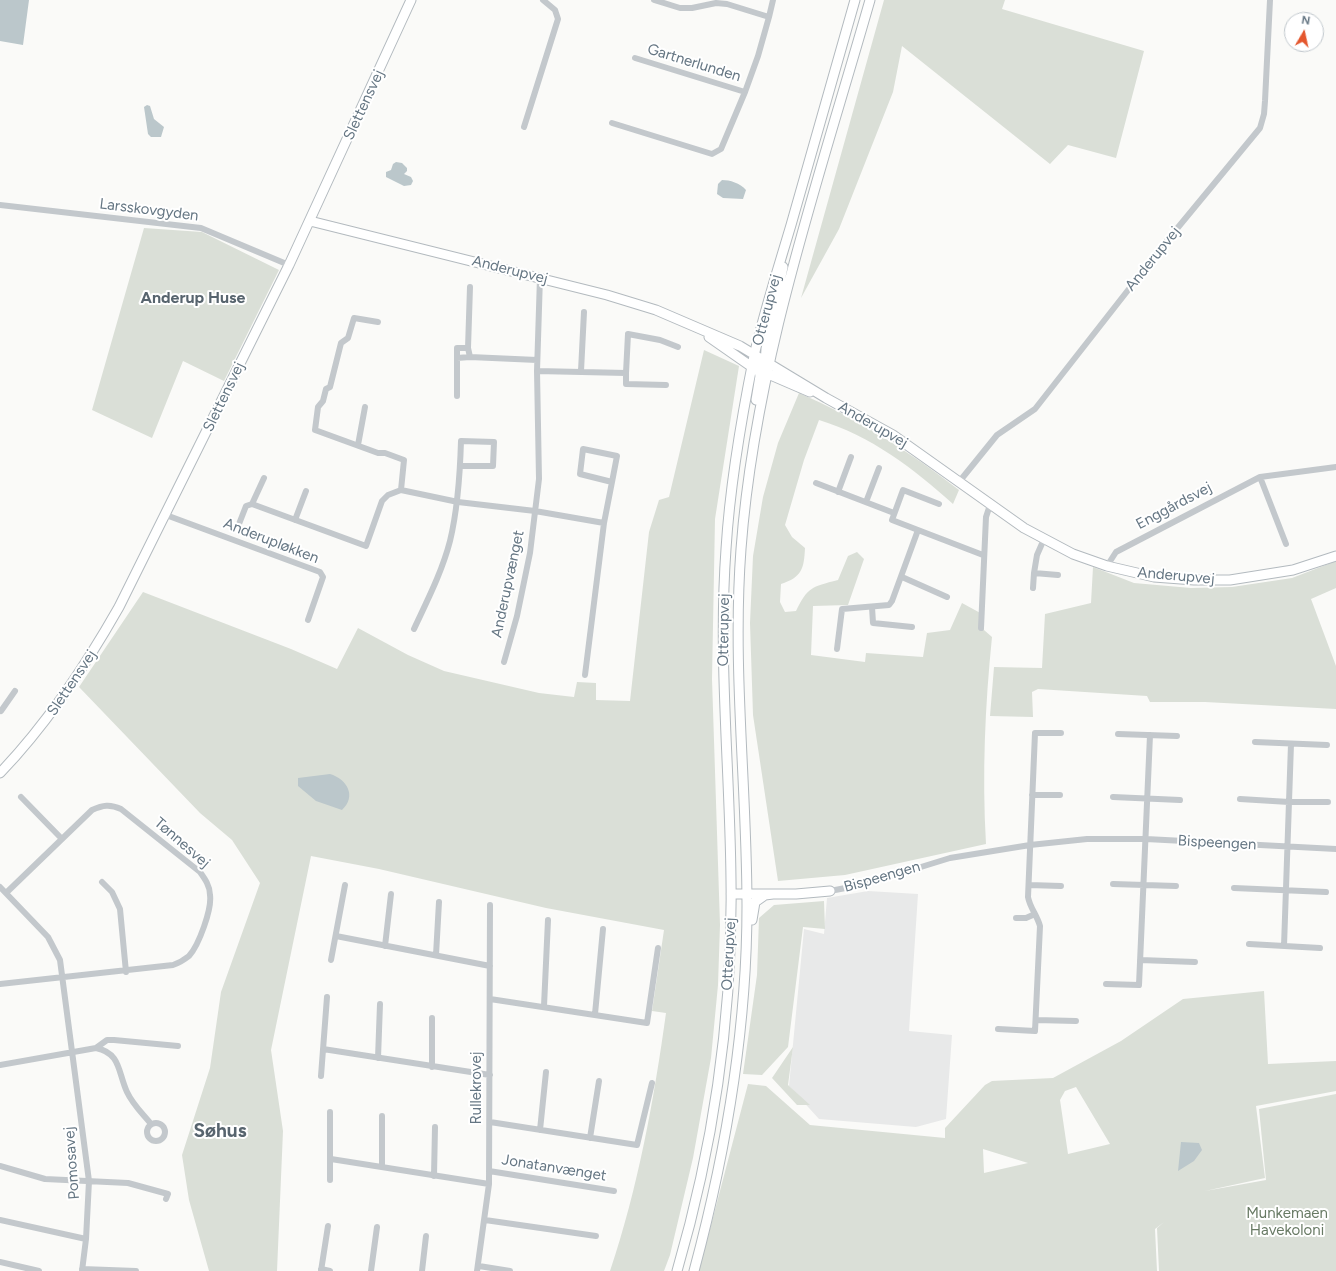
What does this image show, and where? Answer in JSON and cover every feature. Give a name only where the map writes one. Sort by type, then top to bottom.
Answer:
[{"type":"main road","name":"Slettensvej","points":[[0,773],[50,716],[84,667],[119,607],[166,515],[289,264],[411,0]]},
{"type":"main road","name":"Otterupvej","points":[[694,1271],[709,1216],[732,1094],[745,960],[746,894],[737,670],[741,550],[760,370],[755,354],[855,0]]},
{"type":"main road","name":"Otterupvej","points":[[767,361],[870,0]]},
{"type":"main road","name":"Anderupvej","points":[[310,220],[540,277],[636,304],[674,318],[755,354],[826,398],[893,435],[990,505],[1044,539],[1073,554],[1107,566],[1154,577],[1194,580],[1230,580],[1293,570],[1336,556]]},
{"type":"main road","points":[[760,370],[767,361],[781,281],[786,240]]},
{"type":"main road","name":"Anderupvej","points":[[706,333],[711,339],[760,370],[826,398]]},
{"type":"main road","name":"Otterupvej","points":[[677,1271],[694,1212],[717,1092],[730,961],[731,894],[723,670],[723,603],[732,484],[742,418],[760,370]]},
{"type":"main road","name":"Bispeengen","points":[[731,894],[774,894],[830,891]]},
{"type":"main road","points":[[741,1010],[750,967],[753,906],[760,898],[774,894]]},
{"type":"street","points":[[524,127],[558,19],[555,10],[543,0]]},
{"type":"street","points":[[654,0],[680,8],[692,8],[716,3],[727,4],[769,17]]},
{"type":"street","name":"Gartnerlunden","points":[[612,124],[712,154],[721,148],[745,92],[758,56],[773,0]]},
{"type":"street","name":"Anderupvej","points":[[959,482],[997,435],[1035,409],[1260,128],[1264,108],[1270,0]]},
{"type":"street","name":"Gartnerlunden","points":[[634,58],[745,92]]},
{"type":"street","name":"Larsskovgyden","points":[[0,205],[201,228],[289,264]]},
{"type":"street","name":"Anderupvænget","points":[[504,662],[517,616],[530,552],[539,479],[540,447],[537,360],[540,277]]},
{"type":"street","points":[[470,287],[468,348],[470,357]]},
{"type":"street","points":[[581,371],[584,312]]},
{"type":"street","points":[[239,524],[246,506],[252,504],[366,546],[382,501],[388,495],[401,490],[404,460],[385,453],[378,453],[315,430],[318,407],[323,401],[326,389],[330,387],[341,343],[348,338],[354,318],[378,322]]},
{"type":"street","points":[[666,385],[626,384],[628,334],[660,340],[678,347]]},
{"type":"street","points":[[457,396],[457,348],[468,348]]},
{"type":"street","points":[[457,358],[470,357],[537,360]]},
{"type":"street","points":[[537,371],[626,373]]},
{"type":"street","points":[[358,445],[365,407]]},
{"type":"street","points":[[414,629],[436,582],[450,542],[458,502],[460,441],[494,442],[493,466],[460,466]]},
{"type":"street","points":[[585,675],[604,523],[612,482],[617,456],[583,449],[580,474],[612,482]]},
{"type":"street","points":[[838,492],[851,457]]},
{"type":"street","name":"Enggårdsvej","points":[[1107,566],[1116,552],[1260,477],[1336,467]]},
{"type":"street","points":[[866,502],[879,468]]},
{"type":"street","points":[[1260,477],[1286,544]]},
{"type":"street","points":[[252,504],[264,478]]},
{"type":"street","points":[[816,483],[894,513]]},
{"type":"street","name":"Anderupvænget","points":[[401,490],[458,502],[535,511],[604,523]]},
{"type":"street","points":[[939,504],[903,490],[892,520],[983,554]]},
{"type":"street","points":[[295,520],[306,491]]},
{"type":"street","points":[[981,628],[983,554],[986,517],[990,505]]},
{"type":"street","name":"Anderupløkken","points":[[166,515],[320,572],[323,577],[308,620]]},
{"type":"street","points":[[837,649],[842,609],[889,605],[892,601],[918,530]]},
{"type":"street","points":[[1033,588],[1037,554],[1044,539]]},
{"type":"street","points":[[1034,573],[1058,575]]},
{"type":"street","points":[[902,577],[947,597]]},
{"type":"street","points":[[872,607],[873,623],[912,627]]},
{"type":"street","points":[[1,710],[15,691]]},
{"type":"street","points":[[0,699],[6,704]]},
{"type":"street","points":[[998,1029],[1035,1031],[1040,926],[1030,905],[1028,897],[1035,733],[1061,734]]},
{"type":"street","points":[[1118,734],[1178,736]]},
{"type":"street","points":[[1106,984],[1139,984],[1150,735]]},
{"type":"street","points":[[1255,742],[1327,745]]},
{"type":"street","points":[[1284,946],[1291,744]]},
{"type":"street","points":[[1032,795],[1060,795]]},
{"type":"street","points":[[21,797],[62,839]]},
{"type":"street","points":[[1113,797],[1180,800]]},
{"type":"street","points":[[1240,800],[1328,802]]},
{"type":"street","name":"Tønnesvej","points":[[0,984],[126,972],[173,965],[188,956],[195,947],[210,907],[208,884],[200,872],[121,808],[112,805],[102,805],[92,810],[6,893]]},
{"type":"street","name":"Bispeengen","points":[[830,891],[866,884],[950,858],[1030,845],[1087,839],[1146,839],[1336,849]]},
{"type":"street","points":[[102,882],[112,892],[120,909],[126,972]]},
{"type":"street","points":[[1113,884],[1176,886]]},
{"type":"street","points":[[331,960],[345,885]]},
{"type":"street","points":[[1029,885],[1061,886]]},
{"type":"street","name":"Pomosavej","points":[[0,887],[48,937],[60,960],[89,1181],[86,1239],[82,1270]]},
{"type":"street","points":[[1234,888],[1326,892]]},
{"type":"street","points":[[385,946],[391,894]]},
{"type":"street","points":[[436,955],[439,902]]},
{"type":"street","name":"Rullekrovej","points":[[478,1268],[489,1184],[490,905]]},
{"type":"street","points":[[1016,918],[1026,918],[1035,914]]},
{"type":"street","points":[[544,1006],[548,920]]},
{"type":"street","points":[[595,1014],[603,929]]},
{"type":"street","points":[[336,936],[490,966]]},
{"type":"street","points":[[1249,944],[1320,948]]},
{"type":"street","points":[[490,999],[647,1022],[658,948]]},
{"type":"street","points":[[1140,960],[1195,962]]},
{"type":"street","points":[[320,1076],[327,997]]},
{"type":"street","points":[[378,1058],[380,1004]]},
{"type":"street","points":[[432,1018],[432,1067]]},
{"type":"street","points":[[1036,1020],[1076,1021]]},
{"type":"street","points":[[96,1048],[107,1040],[178,1046]]},
{"type":"street","points":[[0,1065],[96,1048],[109,1051],[115,1058],[127,1093],[134,1104],[152,1124]]},
{"type":"street","points":[[323,1049],[490,1075]]},
{"type":"street","points":[[540,1130],[546,1072]]},
{"type":"street","points":[[590,1138],[599,1081]]},
{"type":"street","points":[[490,1122],[637,1145],[652,1083]]},
{"type":"street","points":[[330,1112],[330,1180]]},
{"type":"street","points":[[382,1116],[382,1167]]},
{"type":"street","points":[[434,1176],[435,1127]]},
{"type":"street","points":[[331,1159],[489,1184]]},
{"type":"street","points":[[0,1166],[45,1179],[128,1183],[168,1194],[166,1199]]},
{"type":"street","name":"Jonatanvænget","points":[[489,1171],[614,1191]]},
{"type":"street","points":[[0,1220],[86,1239]]},
{"type":"street","points":[[485,1220],[596,1236]]},
{"type":"street","points":[[328,1226],[321,1270],[330,1271]]},
{"type":"street","points":[[371,1271],[377,1227]]},
{"type":"street","points":[[422,1271],[426,1236]]},
{"type":"street","points":[[0,1262],[39,1271]]},
{"type":"street","points":[[478,1268],[510,1271]]},
{"type":"street","points":[[82,1270],[128,1269],[136,1271]]},
{"type":"shaded area","points":[[0,0],[29,0],[23,45],[0,41]]},
{"type":"shaded area","points":[[147,105],[150,106],[154,119],[164,127],[161,137],[151,137],[148,134],[144,107]]},
{"type":"shaded area","points":[[396,162],[402,163],[407,168],[407,171],[404,174],[411,177],[413,181],[411,185],[404,186],[386,177],[386,172],[391,170],[393,164]]},
{"type":"shaded area","points":[[722,180],[735,182],[741,185],[746,190],[743,199],[723,198],[717,194],[718,184]]},
{"type":"shaded area","points":[[330,774],[341,780],[348,789],[349,799],[342,810],[316,801],[298,786],[298,778]]},
{"type":"shaded area","points":[[868,891],[918,894],[909,1031],[952,1035],[946,1119],[916,1127],[819,1119],[789,1086],[804,929],[824,934],[827,898]]},
{"type":"shaded area","points":[[1181,1142],[1199,1143],[1202,1150],[1194,1161],[1178,1171]]},
{"type":"green space","points":[[884,0],[1005,0],[1002,9],[1144,51],[1116,158],[1068,145],[1050,164],[902,46],[893,92],[839,229],[801,298]]},
{"type":"green space","points":[[144,228],[202,232],[279,270],[224,381],[183,361],[152,438],[92,410]]},
{"type":"green space","points":[[704,350],[739,366],[715,519],[712,679],[720,925],[718,985],[711,1058],[693,1158],[670,1255],[664,1271],[610,1271],[637,1176],[656,1078],[666,1013],[652,1011],[664,930],[546,908],[379,869],[311,856],[271,1050],[283,1131],[277,1271],[209,1271],[189,1200],[182,1155],[210,1068],[221,992],[260,883],[232,840],[200,813],[79,687],[143,592],[291,649],[337,669],[358,628],[408,655],[444,671],[539,693],[574,697],[577,682],[596,683],[596,700],[630,701],[649,532],[659,500],[669,497]]},
{"type":"green space","points":[[799,393],[842,413],[902,449],[959,490],[953,504],[890,454],[856,435],[819,420],[804,460],[785,525],[792,537],[805,548],[803,567],[798,575],[781,584],[780,602],[785,612],[796,611],[807,592],[811,589],[822,584],[838,580],[848,556],[857,552],[864,559],[848,605],[813,606],[811,655],[865,662],[866,653],[923,657],[927,633],[950,630],[962,603],[984,615],[984,630],[992,637],[985,740],[984,792],[986,844],[845,875],[778,881],[753,715],[750,623],[753,556],[763,497],[778,443]]},
{"type":"green space","points":[[1336,561],[1336,588],[1311,599],[1336,666],[1336,709],[1205,702],[1150,702],[1147,696],[1038,689],[1032,692],[1033,717],[990,716],[994,667],[1042,668],[1045,614],[1091,603],[1093,567],[1134,583],[1191,588],[1232,587],[1292,578]]},
{"type":"green space","points":[[824,901],[825,929],[803,927],[788,1047],[762,1075],[743,1074],[757,975],[759,918],[774,905]]},
{"type":"green space","name":"Munkemaen Havekoloni","points":[[1264,991],[1268,1064],[1336,1061],[1336,1091],[1256,1106],[1265,1178],[1205,1191],[1266,1180],[1259,1109],[1336,1094],[1336,1271],[1159,1271],[1157,1228],[1164,1222],[1155,1229],[1157,1271],[699,1271],[748,1084],[766,1086],[810,1125],[945,1138],[945,1128],[985,1085],[992,1081],[1053,1078],[1121,1041],[1183,999]],"holes":[[[1076,1087],[1110,1144],[1068,1154],[1060,1100],[1065,1091]],[[983,1149],[1028,1163],[984,1173]]]},
{"type":"green space","points":[[793,1047],[788,1085],[810,1105],[797,1105],[772,1078]]},
{"type":"district","name":"Anderup Huse","points":[[193,298]]},
{"type":"district","name":"Søhus","points":[[220,1131]]}]
